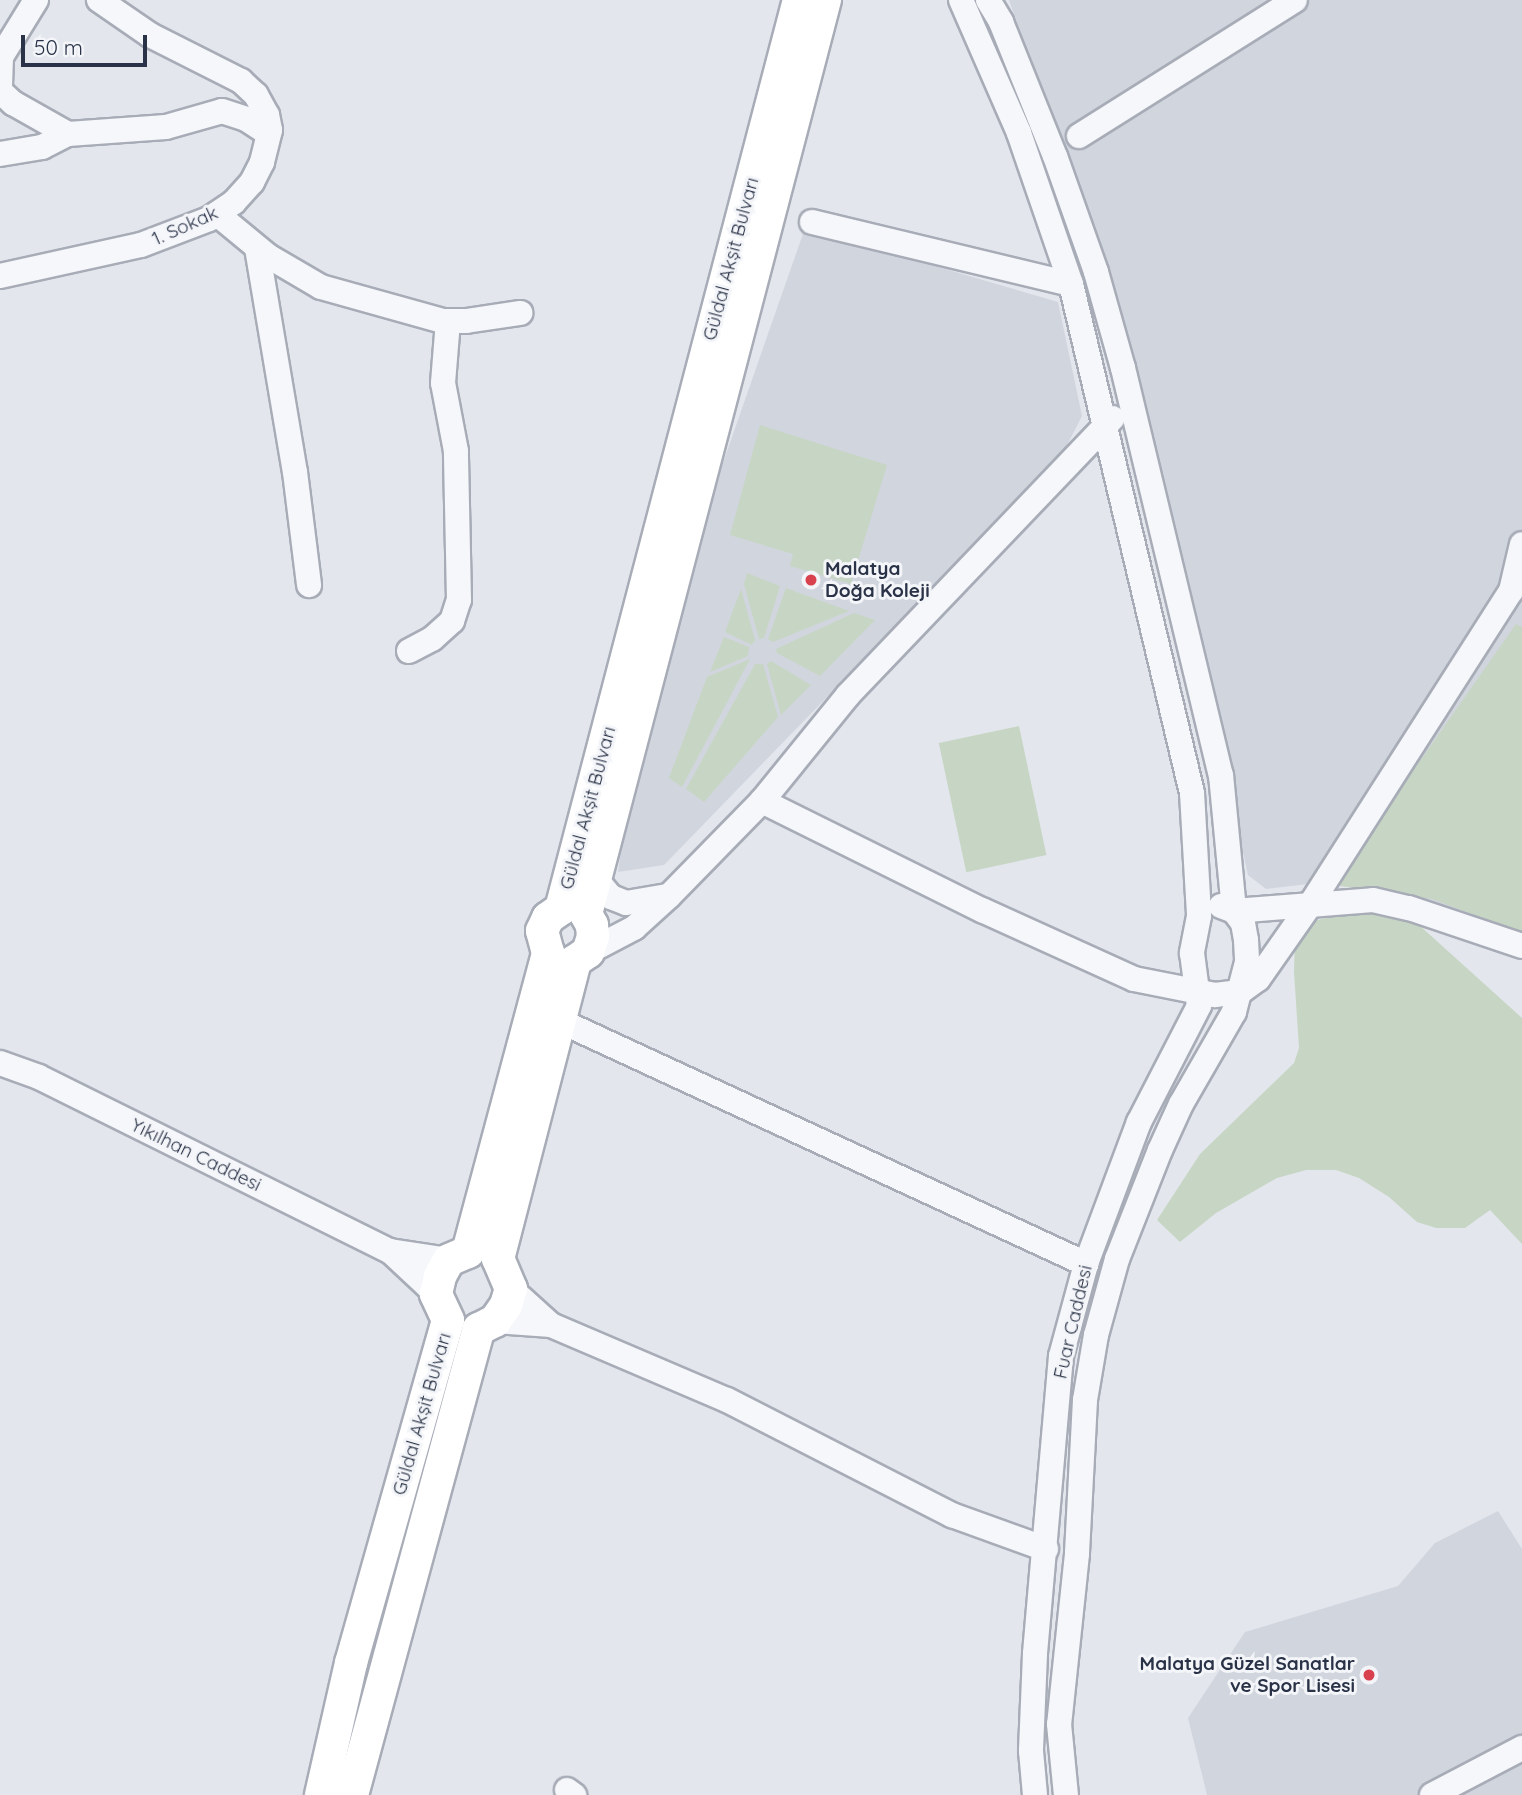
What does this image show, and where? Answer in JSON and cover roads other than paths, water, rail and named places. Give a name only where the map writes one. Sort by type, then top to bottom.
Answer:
[{"type":"main road","name":"Güldal Akşit Bulvarı","points":[[321,1795],[442,1307],[472,1257],[558,1020],[575,935],[799,0]]},
{"type":"main road","name":"Güldal Akşit Bulvarı","points":[[472,1257],[595,877],[825,0]]},
{"type":"main road","points":[[472,1257],[511,1289]]},
{"type":"main road","name":"Güldal Akşit Bulvarı","points":[[352,1795],[487,1325],[506,1305],[511,1289]]},
{"type":"street","points":[[36,0],[1,57],[0,91],[13,103],[68,134]]},
{"type":"street","points":[[99,0],[150,35],[241,80],[256,95],[267,115],[269,134]]},
{"type":"street","name":"Fuar Caddesi","points":[[961,0],[1019,133],[1071,284],[1192,793],[1199,916],[1192,953],[1199,993],[1195,1020],[1139,1122],[1086,1264],[1061,1356],[1052,1435],[1046,1549],[1032,1712],[1035,1795]]},
{"type":"street","points":[[988,0],[1001,22],[1055,156],[1096,272],[1130,400],[1221,775],[1234,911],[1242,923],[1247,940],[1247,962],[1234,1012],[1181,1104],[1160,1150],[1117,1259],[1096,1335],[1085,1400],[1077,1554],[1060,1698],[1060,1758],[1066,1795]]},
{"type":"street","points":[[1079,136],[1296,0]]},
{"type":"street","points":[[0,154],[42,147],[68,134],[166,127],[222,111],[246,119],[269,134]]},
{"type":"street","name":"1. Sokak","points":[[0,276],[141,246],[217,214],[234,202],[252,182],[262,162],[269,134]]},
{"type":"street","points":[[217,214],[292,273],[321,287],[448,321],[520,313]]},
{"type":"street","points":[[812,222],[1071,284]]},
{"type":"street","points":[[257,248],[293,459],[309,585]]},
{"type":"street","points":[[409,651],[447,626],[456,615],[459,600],[456,451],[443,383],[448,321]]},
{"type":"street","points":[[575,935],[634,928],[661,904],[762,801],[848,695],[1130,400]]},
{"type":"street","points":[[762,801],[982,910],[1133,979],[1199,993],[1228,995],[1240,992],[1258,979],[1312,902],[1517,593],[1522,544]]},
{"type":"street","points":[[595,877],[611,897],[626,903],[661,904]]},
{"type":"street","points":[[1199,916],[1217,905],[1234,911],[1312,902],[1373,900],[1409,908],[1522,946]]},
{"type":"street","points":[[1153,985],[1174,979],[1183,970],[1192,953]]},
{"type":"street","points":[[558,1020],[1086,1264]]},
{"type":"street","name":"Yıkılhan Caddesi","points":[[0,1063],[39,1077],[390,1251],[442,1307]]},
{"type":"street","name":"Yıkılhan Caddesi","points":[[390,1251],[472,1257]]},
{"type":"street","points":[[511,1289],[551,1325],[727,1400],[952,1515],[1046,1549]]},
{"type":"street","points":[[442,1307],[487,1325],[551,1325]]},
{"type":"street","points":[[1432,1795],[1522,1748]]},
{"type":"place","name":"Malatya Doğa Koleji","points":[[811,580]]},
{"type":"place","name":"Malatya Güzel Sanatlar ve Spor Lisesi","points":[[1369,1675]]}]
